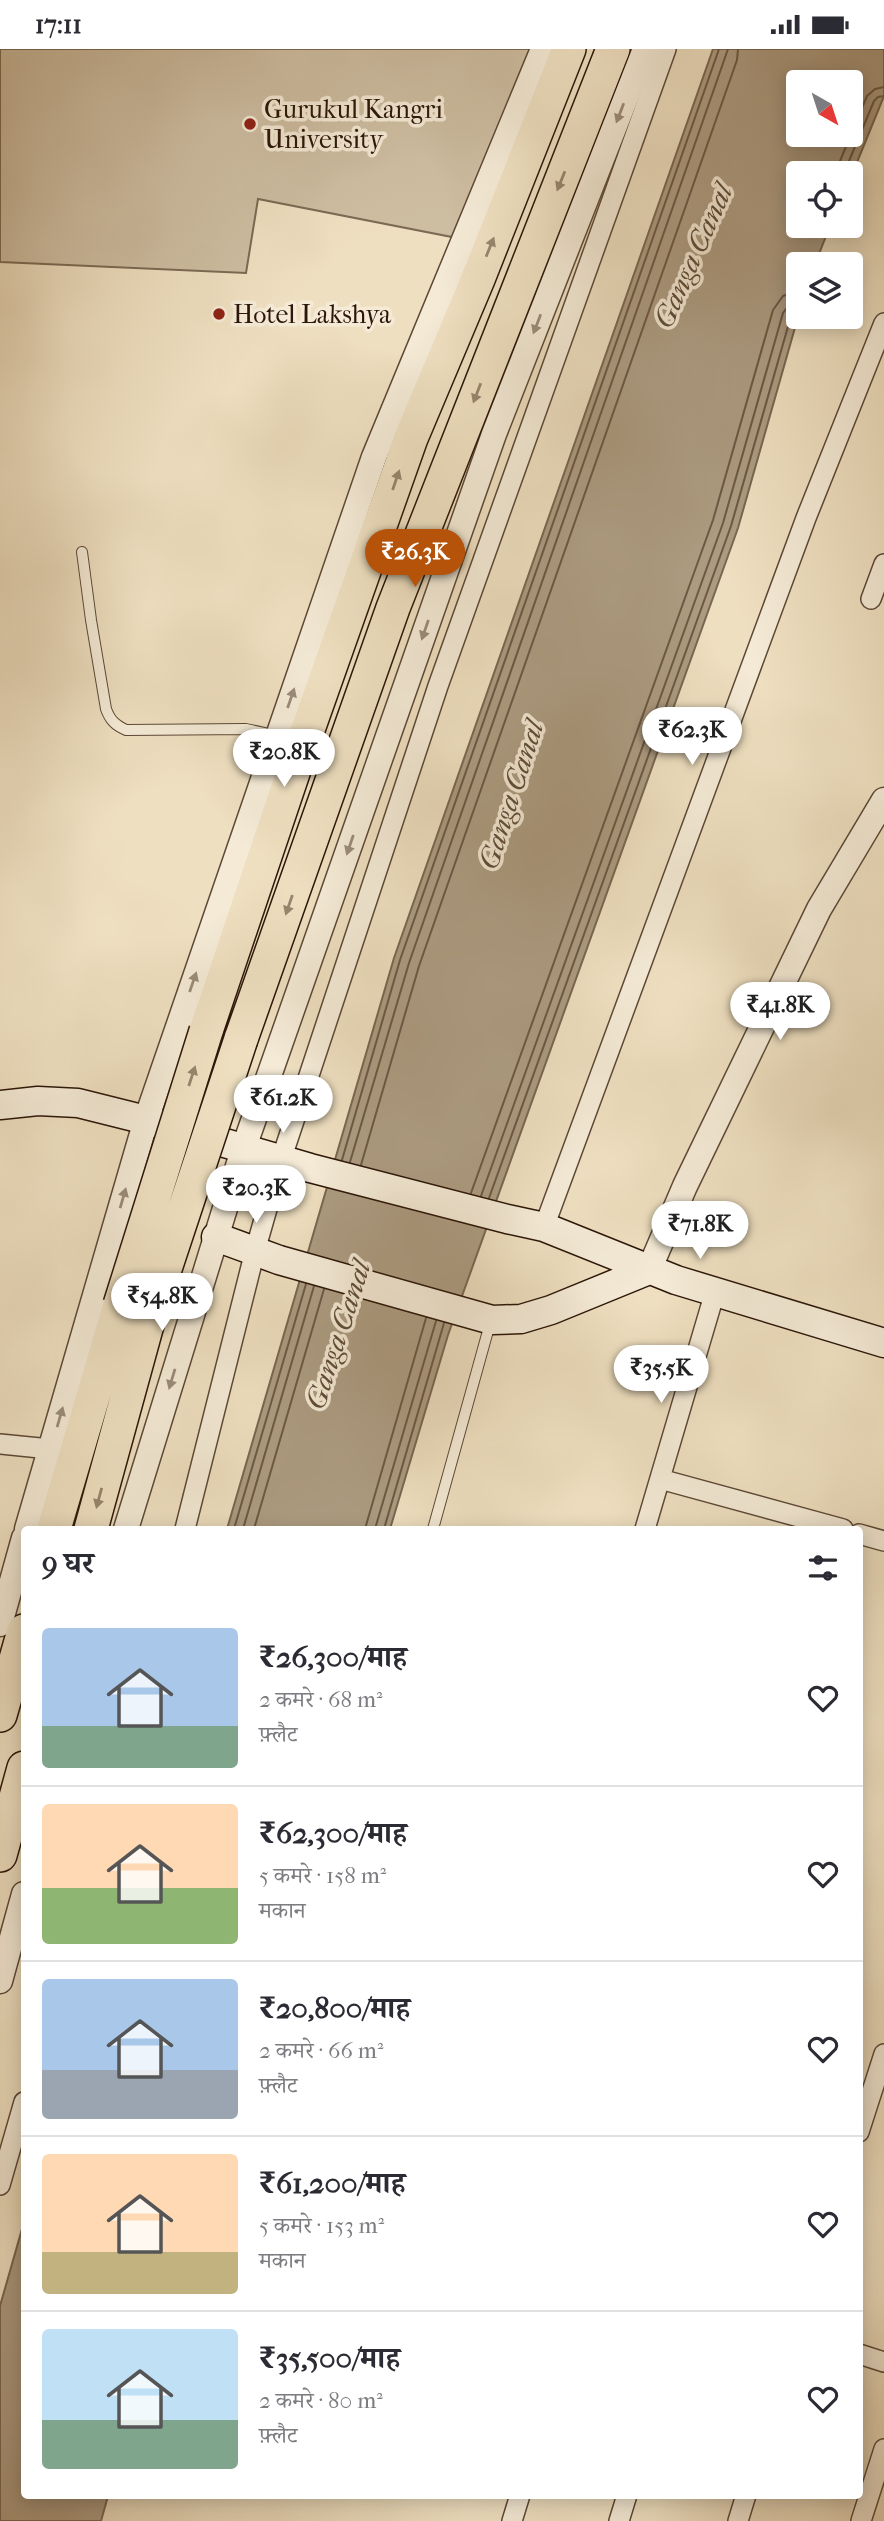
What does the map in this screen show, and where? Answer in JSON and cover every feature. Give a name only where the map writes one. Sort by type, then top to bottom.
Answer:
[{"type":"highway","points":[[92,1526],[135,1309],[206,1031],[300,752],[411,438],[478,279],[569,49]]},
{"type":"highway","points":[[55,1526],[135,1309],[242,1039],[393,608],[613,49]]},
{"type":"highway","points":[[0,1715],[21,1642]]},
{"type":"highway","points":[[0,1855],[21,1779]]},
{"type":"main road","points":[[0,1105],[38,1101],[78,1103],[310,1168],[544,1227],[649,1270],[884,1343]]},
{"type":"main road","points":[[216,1237],[267,1255],[483,1318],[521,1319],[551,1310],[649,1270]]},
{"type":"street","points":[[28,1526],[146,1120],[374,457],[543,49]]},
{"type":"street","points":[[127,1526],[243,1150],[494,434],[645,49]]},
{"type":"street","points":[[186,1526],[267,1255],[281,1160],[438,686],[666,49]]},
{"type":"street","points":[[544,1227],[806,517],[884,323]]},
{"type":"street","points":[[871,599],[884,564]]},
{"type":"street","points":[[649,1270],[685,1186],[819,909],[884,800]]},
{"type":"street","points":[[646,1526],[715,1291]]},
{"type":"street","points":[[0,1444],[50,1448]]},
{"type":"street","points":[[660,1479],[832,1526]]},
{"type":"street","points":[[863,1535],[884,1541]]},
{"type":"street","points":[[0,1624],[21,1549]]},
{"type":"street","points":[[0,1981],[21,1904]]},
{"type":"street","points":[[863,2120],[884,2054]]},
{"type":"street","points":[[0,2185],[21,2112]]},
{"type":"street","points":[[863,2355],[884,2362]]},
{"type":"street","points":[[861,2521],[884,2449]]},
{"type":"street","points":[[512,2521],[519,2499]]},
{"type":"street","points":[[619,2521],[626,2499]]},
{"type":"street","points":[[738,2521],[745,2499]]},
{"type":"lane","points":[[82,552],[106,709],[117,726],[126,730],[246,729],[278,736]]},
{"type":"lane","points":[[434,1526],[483,1318]]},
{"type":"shaded area","name":"Gurukul Kangri University","points":[[0,49],[532,49],[452,237],[258,199],[246,273],[0,262]]},
{"type":"water","name":"Ganga Canal","points":[[713,49],[884,49],[884,96],[858,161],[786,161],[786,238],[825,238],[820,252],[786,252],[786,329],[795,329],[738,528],[448,1335],[391,1526],[228,1526],[394,958]]},
{"type":"water","points":[[21,2232],[21,2499],[107,2499],[101,2521],[0,2521],[0,2306]]},
{"type":"place","name":"Gurukul Kangri University","points":[[250,124]]},
{"type":"place","name":"Hotel Lakshya","points":[[219,314]]}]
